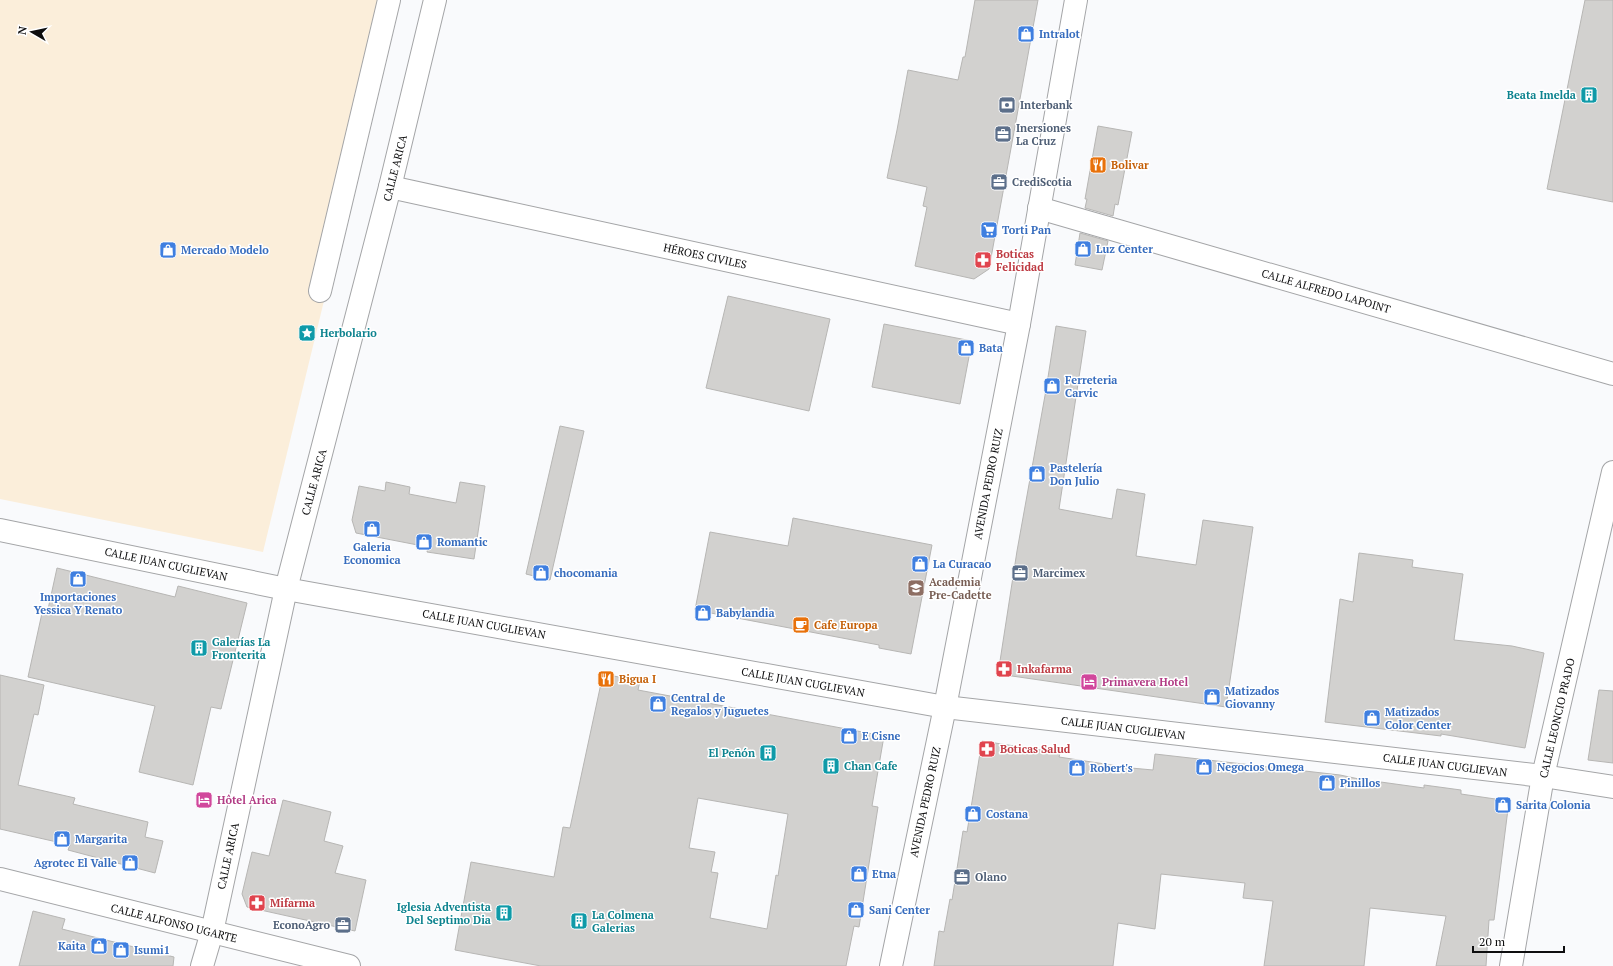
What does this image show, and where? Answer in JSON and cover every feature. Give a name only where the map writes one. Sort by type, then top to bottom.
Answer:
[{"type":"street","points":[[320,291],[389,0]]},
{"type":"street","name":"CALLE ARICA","points":[[202,966],[212,932],[286,589],[390,187],[435,0]]},
{"type":"street","name":"AVENIDA PEDRO RUIZ","points":[[891,966],[945,707],[1019,324],[1076,0]]},
{"type":"street","name":"HÉROES CIVILES","points":[[390,187],[1019,324]]},
{"type":"street","name":"CALLE ALFREDO LAPOINT","points":[[1039,208],[1613,374]]},
{"type":"street","name":"CALLE LEONCIO PRADO","points":[[1510,966],[1543,776],[1613,472]]},
{"type":"street","name":"CALLE JUAN CUGLIEVAN","points":[[0,530],[286,589],[945,707],[1543,776],[1613,787]]},
{"type":"street","name":"CALLE ALFONSO UGARTE","points":[[0,879],[349,966]]},
{"type":"shaded area","name":"Mercado Modelo","points":[[0,0],[397,0],[263,552],[0,499]]},
{"type":"building","points":[[975,0],[1038,0],[989,269],[974,279],[915,266],[927,207],[923,206],[927,187],[887,178],[908,70],[958,80],[963,57],[965,57]]},
{"type":"building","name":"Beata Imelda","points":[[1585,0],[1613,0],[1613,202],[1547,189]]},
{"type":"building","points":[[1098,126],[1132,132],[1118,205],[1115,204],[1113,216],[1085,208],[1087,199],[1085,199]]},
{"type":"building","points":[[1080,233],[1108,241],[1102,270],[1075,265]]},
{"type":"building","points":[[728,296],[830,319],[809,411],[706,388]]},
{"type":"building","points":[[884,324],[972,341],[960,404],[872,387]]},
{"type":"building","points":[[1056,326],[1086,331],[1059,509],[1112,519],[1117,489],[1145,494],[1136,556],[1196,565],[1203,520],[1253,527],[1226,707],[998,674],[1017,551]]},
{"type":"building","points":[[560,426],[584,431],[550,580],[526,574]]},
{"type":"building","points":[[386,482],[410,487],[409,494],[456,503],[460,482],[485,486],[474,559],[427,552],[428,547],[356,533],[352,520],[359,486],[385,491]]},
{"type":"building","points":[[793,518],[932,545],[911,654],[879,648],[879,645],[695,610],[710,532],[788,546]]},
{"type":"building","points":[[1359,553],[1413,560],[1412,567],[1463,574],[1454,640],[1512,646],[1544,653],[1525,748],[1441,734],[1441,736],[1325,722],[1340,599],[1353,602]]},
{"type":"building","points":[[57,568],[175,597],[178,586],[247,603],[221,709],[211,707],[193,785],[139,772],[155,706],[28,677],[42,613],[47,614]]},
{"type":"building","points":[[603,674],[640,681],[638,690],[884,736],[872,806],[878,807],[859,927],[854,926],[846,966],[541,966],[455,950],[471,862],[554,877],[563,827],[570,828]],"holes":[[[698,798],[788,814],[778,876],[776,875],[767,929],[710,918],[718,873],[711,872],[715,852],[689,848]]]},
{"type":"building","points":[[0,675],[44,685],[38,715],[34,714],[18,785],[75,798],[73,804],[148,822],[145,837],[163,841],[155,873],[68,850],[70,845],[0,829]]},
{"type":"building","points":[[1599,690],[1613,691],[1613,763],[1588,760]]},
{"type":"building","points":[[982,741],[1060,753],[1059,757],[1131,768],[1153,770],[1155,754],[1340,775],[1424,788],[1424,785],[1461,790],[1461,794],[1509,801],[1494,920],[1489,920],[1486,966],[1436,966],[1446,916],[1370,908],[1364,966],[1264,966],[1273,901],[1243,898],[1245,883],[1161,874],[1155,929],[1118,923],[1113,966],[934,966],[939,931],[944,932],[950,899],[952,900],[963,831],[967,832]]},
{"type":"building","points":[[283,800],[331,812],[324,841],[343,846],[335,873],[366,880],[355,931],[247,907],[242,894],[252,852],[269,856]]},
{"type":"building","points":[[33,911],[65,919],[62,929],[174,957],[173,966],[19,966]]},
{"type":"place","name":"Intralot","points":[[1026,34]]},
{"type":"place","name":"Beata Imelda","points":[[1589,95]]},
{"type":"place","name":"Interbank","points":[[1007,105]]},
{"type":"place","name":"Inersiones La Cruz","points":[[1003,134]]},
{"type":"place","name":"Bolivar","points":[[1098,165]]},
{"type":"place","name":"CrediScotia","points":[[999,182]]},
{"type":"place","name":"Torti Pan","points":[[989,230]]},
{"type":"place","name":"Luz Center","points":[[1083,249]]},
{"type":"place","name":"Mercado Modelo","points":[[168,250]]},
{"type":"place","name":"Boticas Felicidad","points":[[983,260]]},
{"type":"place","name":"Herbolario","points":[[307,333]]},
{"type":"place","name":"Bata","points":[[966,348]]},
{"type":"place","name":"Ferreteria Carvic","points":[[1052,386]]},
{"type":"place","name":"Pastelería Don Julio","points":[[1037,474]]},
{"type":"place","name":"Galeria Economica","points":[[372,529]]},
{"type":"place","name":"Romantic","points":[[424,542]]},
{"type":"place","name":"La Curacao","points":[[920,564]]},
{"type":"place","name":"chocomania","points":[[541,573]]},
{"type":"place","name":"Marcimex","points":[[1020,573]]},
{"type":"place","name":"Importaciones Yessica Y Renato","points":[[78,579]]},
{"type":"place","name":"Academia Pre-Cadette","points":[[916,588]]},
{"type":"place","name":"Babylandia","points":[[703,613]]},
{"type":"place","name":"Cafe Europa","points":[[801,625]]},
{"type":"place","name":"Galerías La Fronterita","points":[[199,648]]},
{"type":"place","name":"Inkafarma","points":[[1004,669]]},
{"type":"place","name":"Bigua I","points":[[606,679]]},
{"type":"place","name":"Primavera Hotel","points":[[1089,682]]},
{"type":"place","name":"Matizados Giovanny","points":[[1212,697]]},
{"type":"place","name":"Central de Regalos y Juguetes","points":[[658,704]]},
{"type":"place","name":"Matizados Color Center","points":[[1372,718]]},
{"type":"place","name":"E Cisne","points":[[849,736]]},
{"type":"place","name":"Boticas Salud","points":[[987,749]]},
{"type":"place","name":"El Peñón","points":[[768,753]]},
{"type":"place","name":"Chan Cafe","points":[[831,766]]},
{"type":"place","name":"Negocios Omega","points":[[1204,767]]},
{"type":"place","name":"Robert's","points":[[1077,768]]},
{"type":"place","name":"Pinillos","points":[[1327,783]]},
{"type":"place","name":"Hôtel Arica","points":[[204,800]]},
{"type":"place","name":"Sarita Colonia","points":[[1503,805]]},
{"type":"place","name":"Costana","points":[[973,814]]},
{"type":"place","name":"Margarita","points":[[62,839]]},
{"type":"place","name":"Agrotec El Valle","points":[[130,863]]},
{"type":"place","name":"Etna","points":[[859,874]]},
{"type":"place","name":"Olano","points":[[962,877]]},
{"type":"place","name":"Mifarma","points":[[257,903]]},
{"type":"place","name":"Sani Center","points":[[856,910]]},
{"type":"place","name":"Iglesia Adventista Del Septimo Dia","points":[[504,913]]},
{"type":"place","name":"La Colmena Galerias","points":[[579,921]]},
{"type":"place","name":"EconoAgro","points":[[343,925]]},
{"type":"place","name":"Kaita","points":[[99,946]]},
{"type":"place","name":"Isumi1","points":[[121,950]]}]
